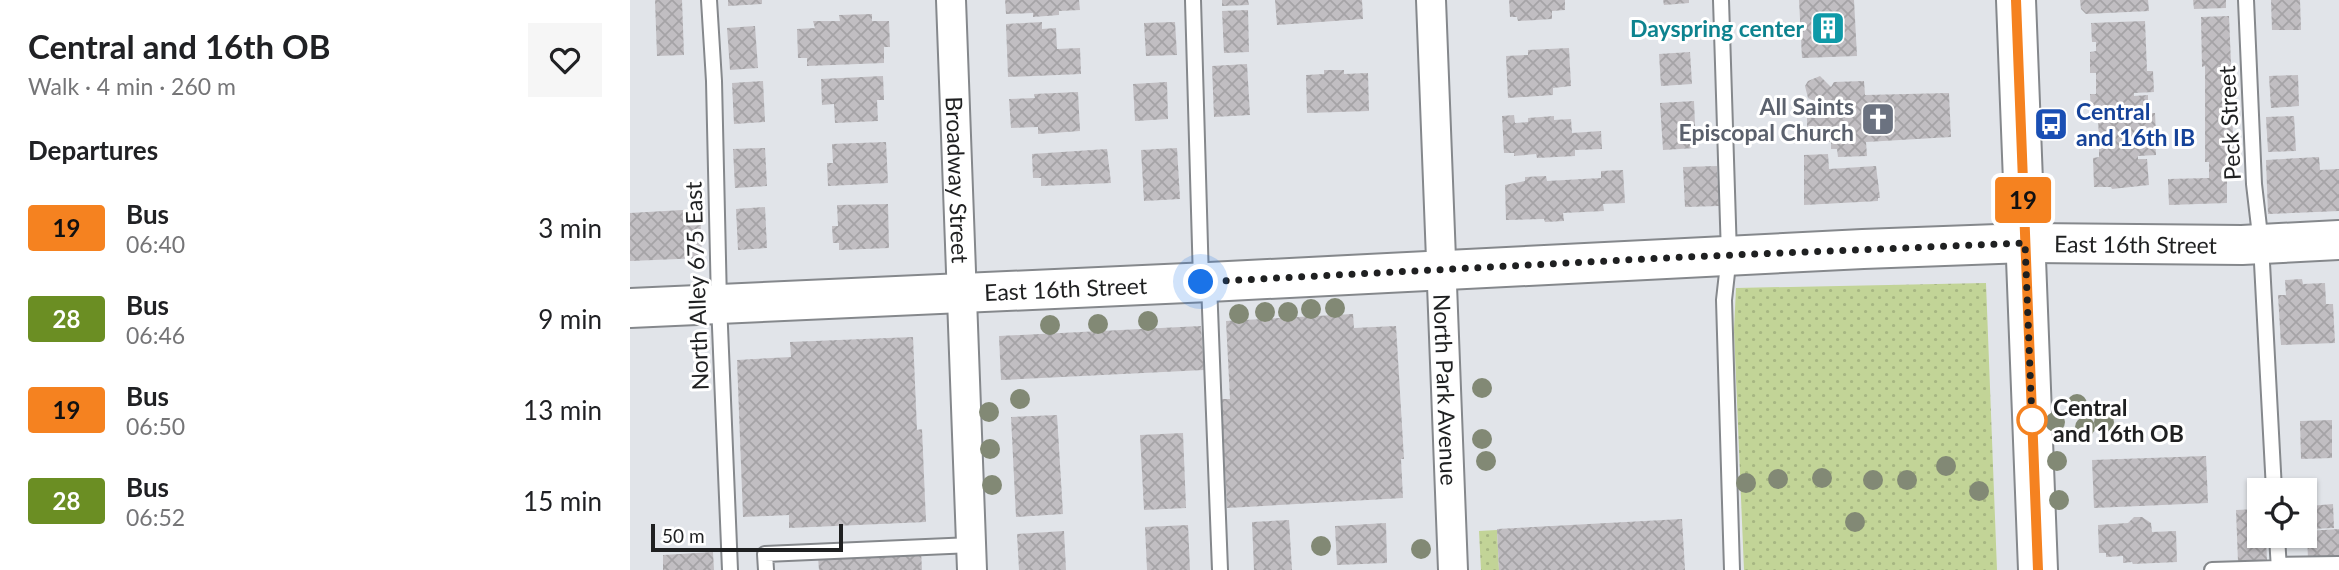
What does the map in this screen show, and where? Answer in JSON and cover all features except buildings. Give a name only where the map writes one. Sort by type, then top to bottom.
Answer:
[{"type":"main road","points":[[2016,0],[2038,570]]},
{"type":"main road","name":"East 16th Street","points":[[630,308],[2025,243],[2261,244],[2339,240]]},
{"type":"street","name":"Broadway Street","points":[[951,0],[972,557]]},
{"type":"street","name":"North Park Avenue","points":[[1431,0],[1453,570]]},
{"type":"lane","name":"North Alley 675 East","points":[[709,0],[730,570]]},
{"type":"lane","points":[[1193,0],[1220,570]]},
{"type":"lane","points":[[1721,0],[1729,255],[1724,300],[1732,570]]},
{"type":"lane","name":"Peck Street","points":[[2246,0],[2254,184],[2261,244],[2273,478]]},
{"type":"lane","points":[[2277,548],[2278,567]]},
{"type":"lane","points":[[766,570],[765,554],[972,557]]},
{"type":"lane","points":[[2212,570],[2339,564]]},
{"type":"green space","points":[[1986,283],[1997,570],[1744,570],[1734,330],[1736,288]]},
{"type":"green space","points":[[1497,530],[1499,570],[1481,570],[1479,531]]},
{"type":"bus line","name":"19","points":[[2016,0],[2038,570]]},
{"type":"place","name":"Dayspring center","points":[[1828,28]]},
{"type":"place","name":"All Saints Episcopal Church","points":[[1878,119]]},
{"type":"place","name":"Central and 16th IB","points":[[2051,124]]},
{"type":"place","name":"Central and 16th OB","points":[[2032,420]]},
{"type":"route","points":[[1201,282],[1863,248],[2025,243],[2032,420]]}]
